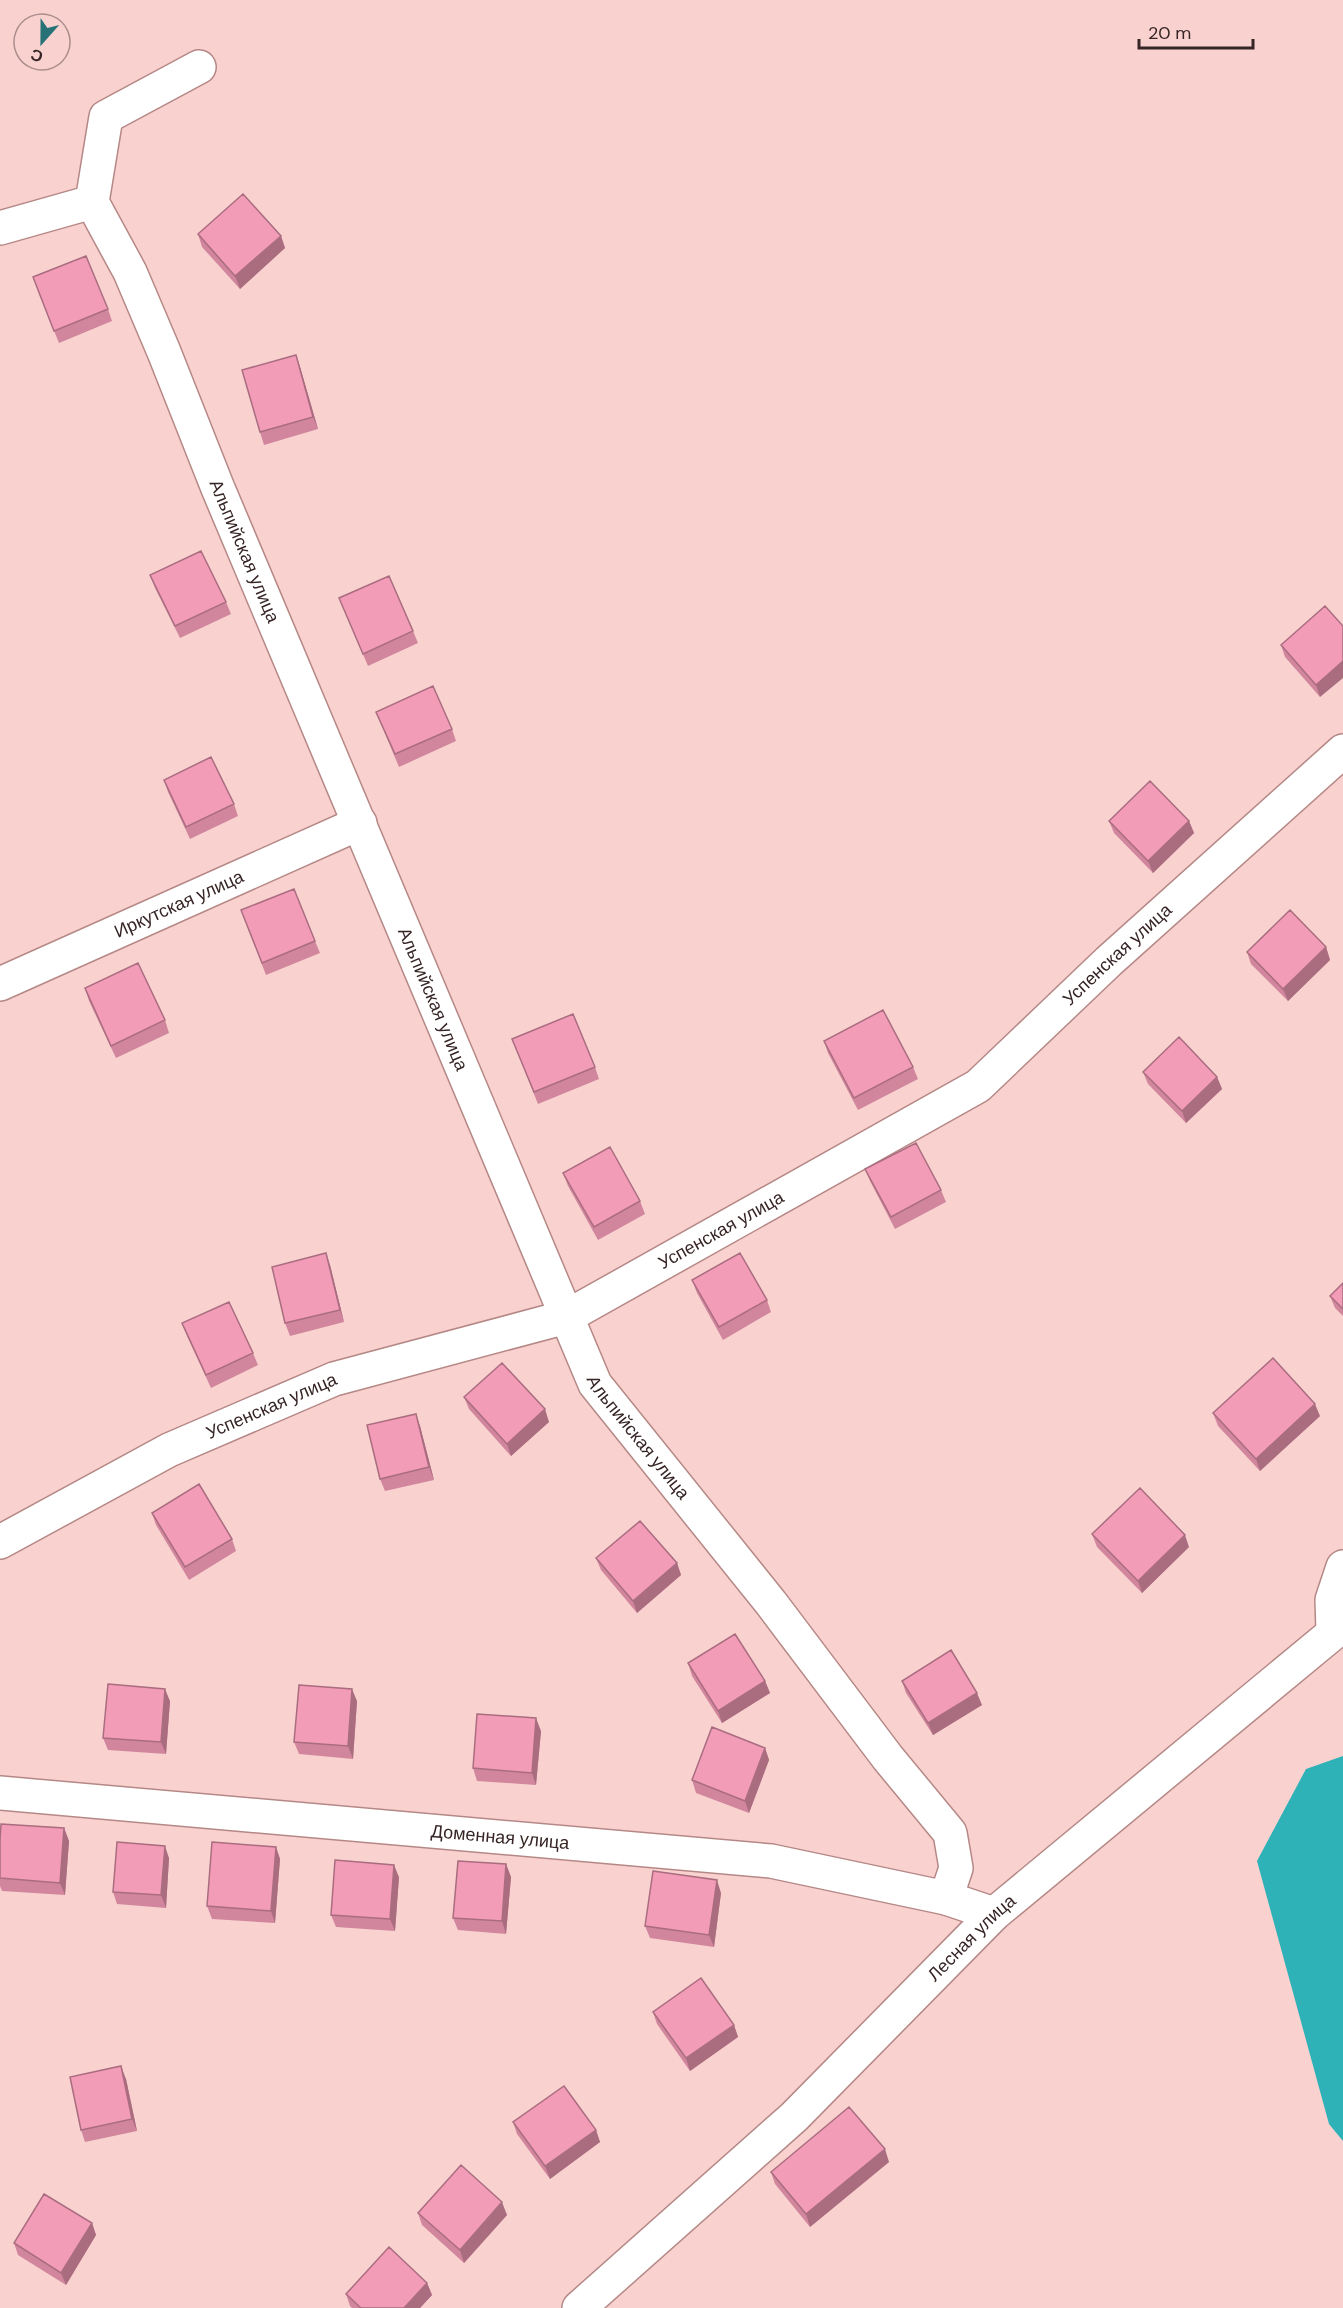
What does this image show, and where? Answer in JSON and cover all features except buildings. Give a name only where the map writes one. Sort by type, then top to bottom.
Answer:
[{"type":"street","points":[[0,228],[92,202],[106,117],[199,67]]},
{"type":"street","name":"Альпийская улица","points":[[92,202],[135,282],[217,486],[595,1384],[771,1603],[888,1758],[950,1833],[956,1868],[946,1898]]},
{"type":"street","name":"Успенская улица","points":[[0,1542],[169,1450],[334,1379],[566,1317],[978,1086],[1108,961],[1343,751]]},
{"type":"street","name":"Иркутская улица","points":[[0,984],[360,823]]},
{"type":"street","name":"Лесная улица","points":[[579,2308],[794,2117],[994,1914],[1338,1628],[1332,1600],[1343,1567]]},
{"type":"street","name":"Доменная улица","points":[[0,1794],[771,1861],[946,1898],[994,1914]]},
{"type":"water","points":[[1343,1756],[1343,2141],[1329,2124],[1257,1861],[1306,1769]]}]
